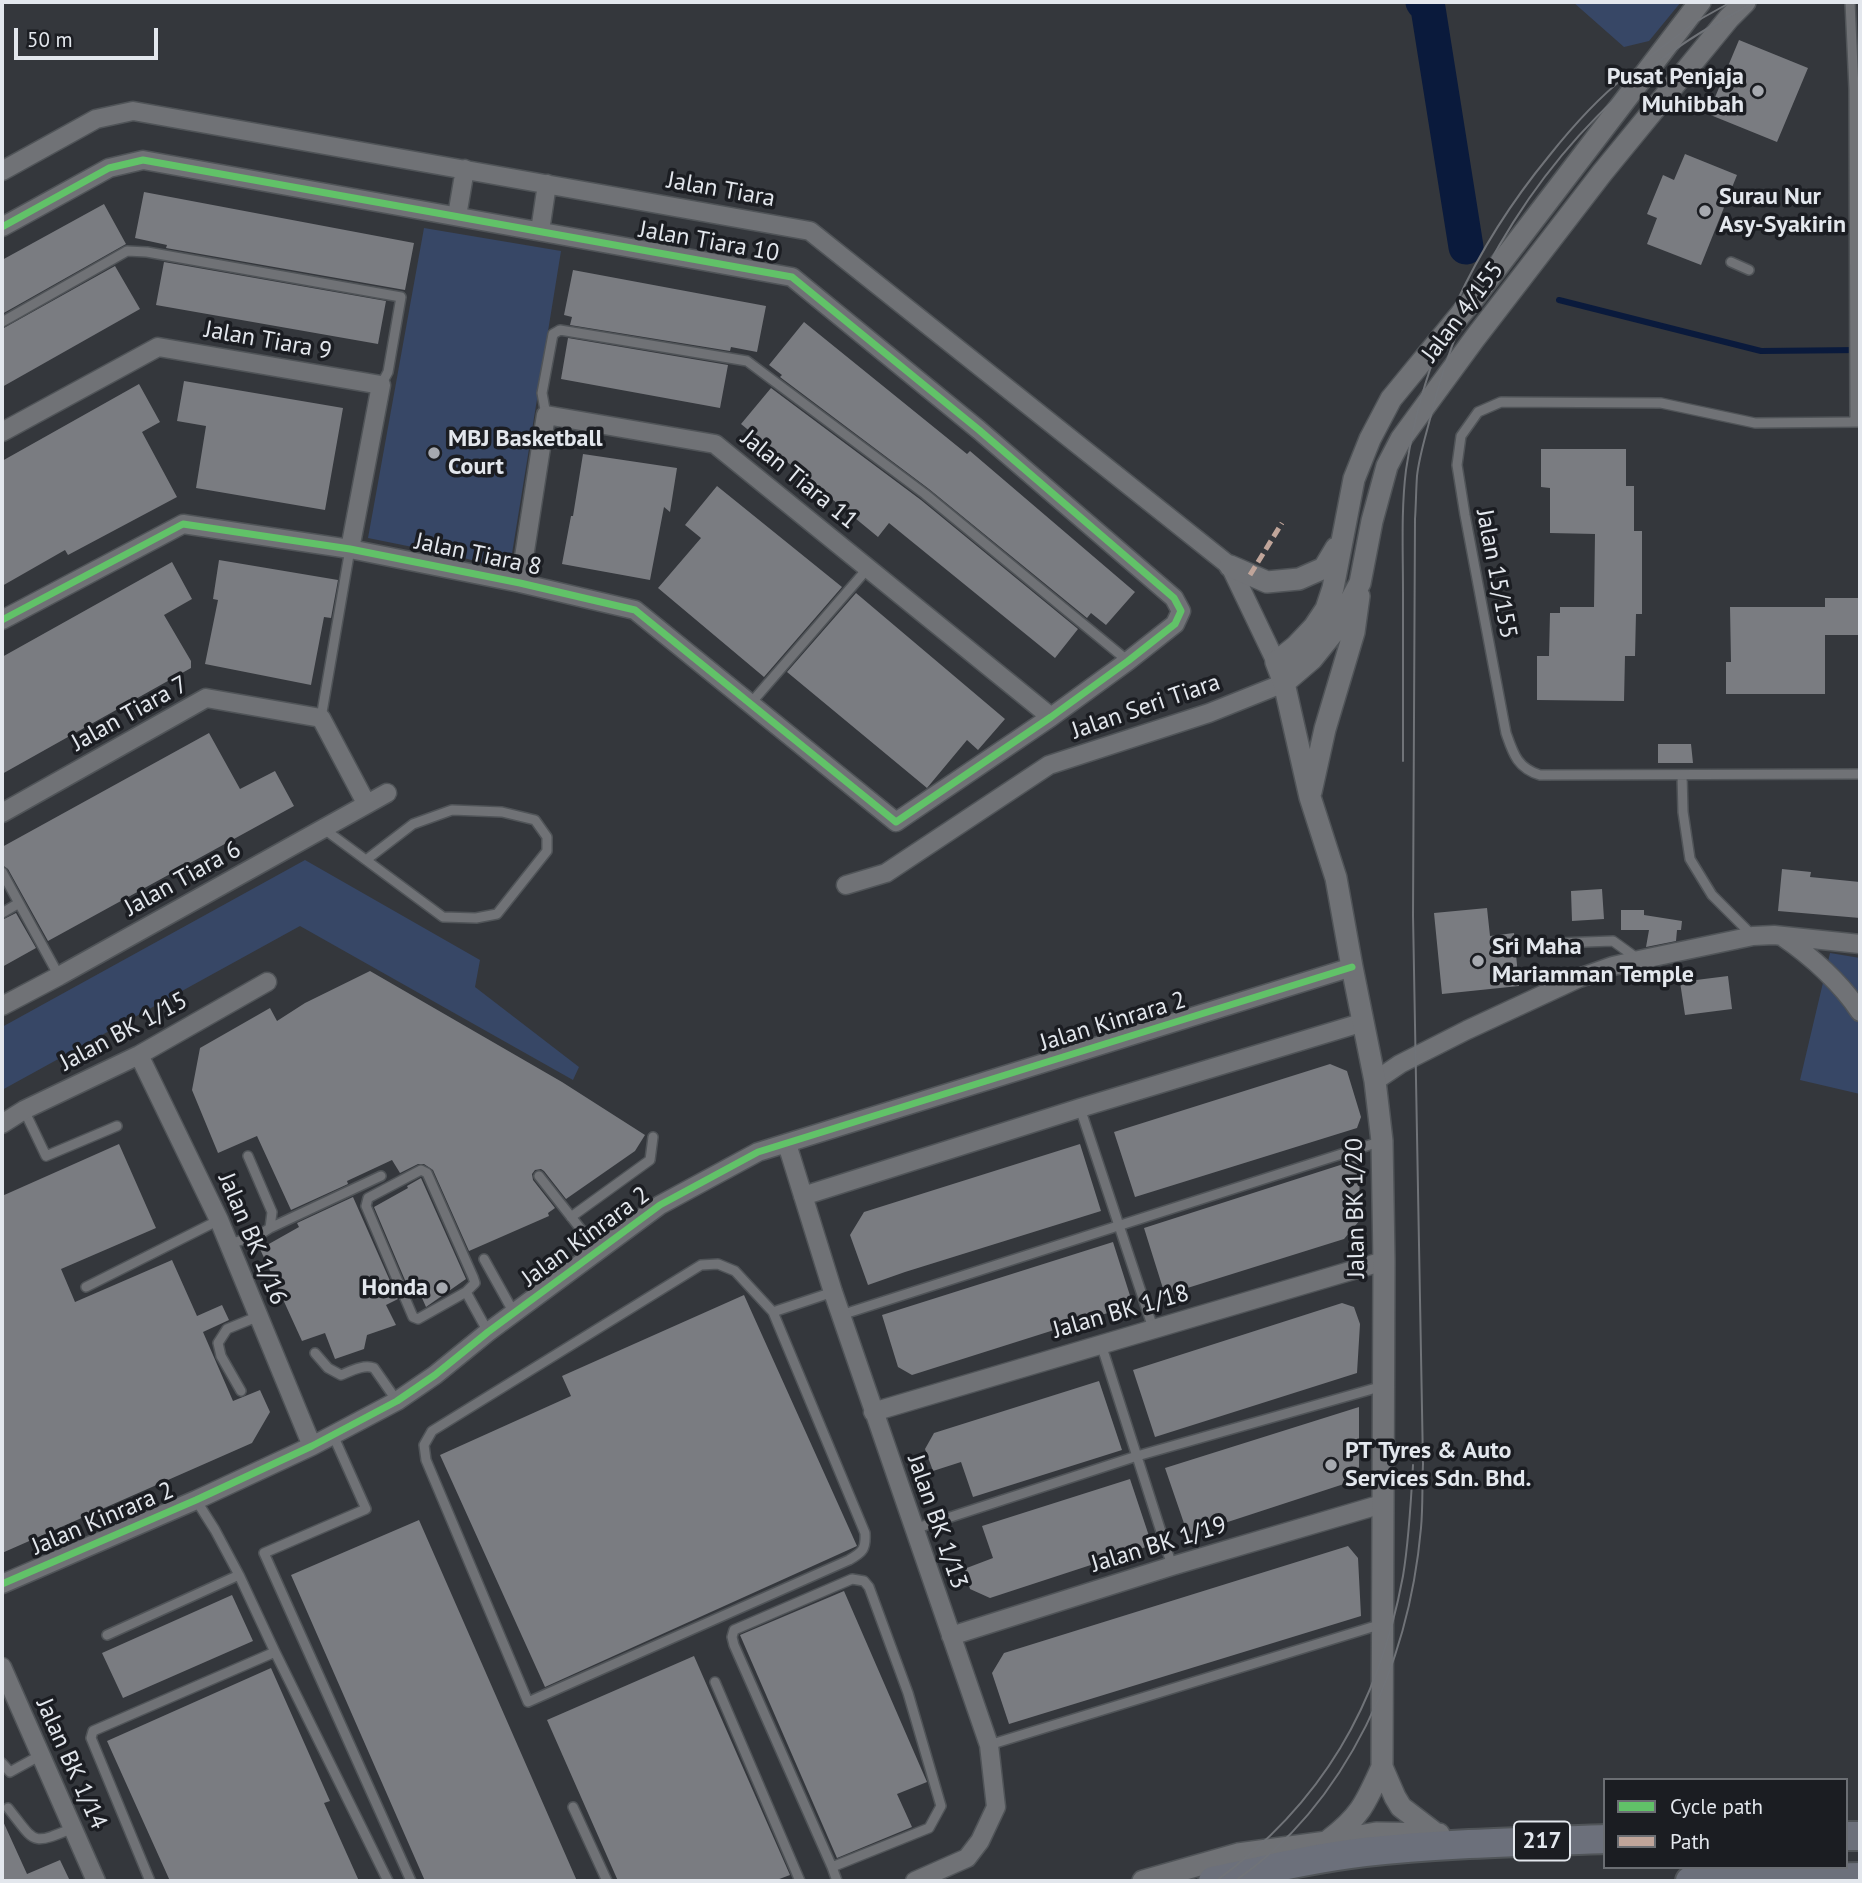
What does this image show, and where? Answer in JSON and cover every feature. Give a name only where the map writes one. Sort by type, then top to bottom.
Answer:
[{"type":"highway","name":"217","points":[[1213,1881],[1365,1852],[1480,1843],[1603,1839]]},
{"type":"highway","points":[[1690,1881],[1860,1877]]},
{"type":"street","name":"Jalan 4/155","points":[[1276,662],[1296,646],[1326,609],[1333,588],[1354,479],[1370,439],[1391,399],[1474,298],[1700,2]]},
{"type":"street","name":"Jalan 4/155","points":[[1284,683],[1312,659],[1333,633],[1360,583],[1372,521],[1387,466],[1402,439],[1475,338],[1602,173],[1745,2]]},
{"type":"street","name":"Jalan Tiara","points":[[2,171],[96,119],[133,111],[810,231],[1230,566],[1276,662]]},
{"type":"street","name":"Jalan Tiara 10","points":[[2,227],[109,168],[143,160],[792,277],[979,430],[1174,598],[1181,611],[1175,624],[1128,661],[1051,717],[896,822]]},
{"type":"street","points":[[457,216],[465,169]]},
{"type":"street","points":[[540,231],[547,184]]},
{"type":"street","name":"Jalan Tiara 9","points":[[2,432],[158,347],[381,385]]},
{"type":"street","points":[[350,549],[381,385]]},
{"type":"street","points":[[520,583],[546,415]]},
{"type":"street","name":"Jalan Tiara 11","points":[[546,415],[715,444],[1051,717]]},
{"type":"street","name":"Jalan Tiara 8","points":[[2,620],[183,524],[350,549],[520,583],[635,610],[896,822]]},
{"type":"street","points":[[1230,566],[1267,582],[1299,579],[1324,569],[1342,537]]},
{"type":"street","points":[[1310,797],[1325,729],[1354,632],[1360,583]]},
{"type":"street","name":"Jalan BK 1/20","points":[[1276,662],[1284,683],[1310,797],[1336,877],[1375,1080],[1382,1141],[1382,1767],[1365,1806],[1346,1828],[1327,1842]]},
{"type":"street","name":"Jalan Seri Tiara","points":[[846,885],[886,873],[1049,765],[1209,713],[1284,683]]},
{"type":"street","name":"Jalan Tiara 7","points":[[2,813],[206,698],[321,718]]},
{"type":"street","points":[[321,718],[366,803]]},
{"type":"street","name":"Jalan Tiara 6","points":[[2,1006],[387,793]]},
{"type":"street","points":[[1375,1080],[1466,1030],[1579,978],[1613,966],[1753,936],[1860,944]]},
{"type":"street","points":[[1781,936],[1804,950],[1860,1013]]},
{"type":"street","name":"Jalan Kinrara 2","points":[[2,1584],[196,1500],[312,1446],[397,1401],[660,1205],[758,1153],[1352,967]]},
{"type":"street","name":"Jalan BK 1/15","points":[[2,1124],[24,1110],[139,1055],[267,982]]},
{"type":"street","points":[[803,1196],[1364,1022]]},
{"type":"street","name":"Jalan BK 1/16","points":[[139,1055],[219,1220],[312,1446]]},
{"type":"street","name":"Jalan BK 1/13","points":[[787,1144],[832,1292],[989,1745],[996,1807],[980,1841],[967,1858],[915,1881]]},
{"type":"street","name":"Jalan BK 1/18","points":[[873,1412],[1384,1261]]},
{"type":"street","name":"Jalan BK 1/19","points":[[951,1636],[1172,1566],[1382,1504]]},
{"type":"street","name":"Jalan BK 1/14","points":[[2,1667],[96,1881]]},
{"type":"street","name":"Jalan BK 1/20","points":[[1382,1767],[1402,1807],[1435,1833]]},
{"type":"street","points":[[1143,1881],[1238,1854],[1376,1833],[1435,1833],[1480,1843]]},
{"type":"lane","points":[[1729,18],[1758,2]]},
{"type":"lane","points":[[1850,2],[1857,89],[1854,311],[1857,422]]},
{"type":"lane","points":[[2,322],[127,251],[147,252],[401,297],[388,372],[381,385]]},
{"type":"lane","points":[[1731,262],[1749,270]]},
{"type":"lane","points":[[546,415],[542,393],[553,334],[560,330],[747,361],[925,494],[1128,661]]},
{"type":"lane","name":"Jalan 15/155","points":[[1857,422],[1755,423],[1661,403],[1502,402],[1478,412],[1461,436],[1457,465],[1506,733],[1515,759],[1531,773],[1860,774]]},
{"type":"lane","points":[[321,718],[350,549]]},
{"type":"lane","points":[[751,703],[868,569]]},
{"type":"lane","points":[[1682,775],[1683,811],[1690,859],[1713,895],[1753,936]]},
{"type":"lane","points":[[324,829],[443,917],[475,918],[497,914],[547,851],[547,837],[535,820],[502,811],[452,810],[413,824],[366,860]]},
{"type":"lane","points":[[2,872],[59,976]]},
{"type":"lane","points":[[2,913],[19,903]]},
{"type":"lane","points":[[1558,943],[1613,941],[1640,960]]},
{"type":"lane","points":[[1080,1108],[1153,1328]]},
{"type":"lane","points":[[24,1110],[46,1156],[117,1126]]},
{"type":"lane","points":[[571,1217],[650,1160],[653,1137]]},
{"type":"lane","points":[[841,1315],[1382,1141]]},
{"type":"lane","points":[[248,1156],[272,1212],[270,1228]]},
{"type":"lane","points":[[421,1170],[427,1173],[475,1283],[466,1292],[418,1319],[413,1317],[366,1206],[368,1198],[421,1170]]},
{"type":"lane","points":[[539,1175],[598,1251]]},
{"type":"lane","points":[[229,1244],[259,1235],[381,1176]]},
{"type":"lane","points":[[86,1287],[219,1220]]},
{"type":"lane","points":[[484,1259],[514,1313]]},
{"type":"lane","points":[[718,1264],[735,1271],[773,1312],[864,1532],[865,1543],[861,1553],[528,1702],[426,1460],[424,1445],[432,1431],[701,1265],[718,1264]]},
{"type":"lane","points":[[466,1292],[488,1332]]},
{"type":"lane","points":[[773,1312],[832,1292]]},
{"type":"lane","points":[[241,1391],[221,1356],[218,1343],[227,1329],[259,1316]]},
{"type":"lane","points":[[1101,1344],[1172,1566]]},
{"type":"lane","points":[[315,1353],[328,1368],[341,1375],[360,1368],[374,1368],[397,1401]]},
{"type":"lane","points":[[914,1529],[1137,1456],[1383,1386]]},
{"type":"lane","points":[[333,1435],[366,1509],[264,1553],[411,1881]]},
{"type":"lane","points":[[196,1500],[239,1574],[275,1653],[388,1881]]},
{"type":"lane","points":[[107,1635],[239,1574]]},
{"type":"lane","points":[[832,1867],[929,1828],[941,1806],[908,1693],[869,1587],[864,1581],[852,1579],[734,1630],[732,1637],[733,1645],[837,1881]]},
{"type":"lane","points":[[989,1745],[1383,1624]]},
{"type":"lane","points":[[150,1881],[91,1738],[93,1731],[275,1653]]},
{"type":"lane","points":[[715,1682],[800,1881]]},
{"type":"lane","points":[[2,1763],[10,1772],[41,1755]]},
{"type":"lane","points":[[573,1807],[607,1881]]},
{"type":"lane","points":[[8,1808],[31,1837],[43,1840],[72,1828]]},
{"type":"shaded area","points":[[1573,2],[1681,2],[1649,41],[1624,47]]},
{"type":"shaded area","points":[[424,228],[561,251],[510,566],[482,563],[368,538]]},
{"type":"shaded area","points":[[305,860],[480,960],[475,987],[579,1067],[573,1080],[300,926],[2,1090],[2,1027]]},
{"type":"shaded area","points":[[1830,953],[1860,958],[1860,1094],[1800,1080]]},
{"type":"building","name":"Pusat Penjaja Muhibbah","points":[[1739,40],[1808,68],[1777,142],[1708,114]]},
{"type":"building","points":[[1685,154],[1737,175],[1701,265],[1647,244],[1657,218],[1647,214],[1663,175],[1674,180]]},
{"type":"building","points":[[144,192],[414,243],[405,290],[166,248],[167,245],[135,238]]},
{"type":"building","points":[[104,204],[126,244],[2,314],[2,260]]},
{"type":"building","points":[[164,262],[386,301],[378,344],[156,305]]},
{"type":"building","points":[[115,266],[140,309],[2,387],[2,329]]},
{"type":"building","points":[[573,270],[766,306],[757,352],[731,347],[730,351],[570,325],[572,317],[564,315]]},
{"type":"building","points":[[804,322],[967,454],[970,451],[1135,592],[1106,625],[1091,613],[1087,618],[929,489],[780,377],[782,375],[769,365]]},
{"type":"building","points":[[568,338],[728,365],[720,408],[561,379]]},
{"type":"building","points":[[184,381],[343,408],[325,510],[196,488],[206,426],[177,421]]},
{"type":"building","points":[[139,384],[160,422],[142,432],[177,497],[68,555],[65,550],[2,586],[2,461]]},
{"type":"building","points":[[771,388],[921,500],[1078,629],[1055,658],[889,523],[878,537],[741,424]]},
{"type":"building","points":[[1541,449],[1626,449],[1626,486],[1634,486],[1634,531],[1642,531],[1642,614],[1636,614],[1635,656],[1625,656],[1624,701],[1537,700],[1537,656],[1549,656],[1550,613],[1560,613],[1560,607],[1594,607],[1595,534],[1550,533],[1550,488],[1541,487]]},
{"type":"building","points":[[583,454],[677,468],[670,512],[664,507],[650,580],[562,564]]},
{"type":"building","points":[[717,486],[842,587],[764,677],[658,588],[701,538],[685,525]]},
{"type":"building","points":[[219,560],[338,580],[331,618],[324,617],[311,685],[205,664],[218,600],[213,599]]},
{"type":"building","points":[[172,562],[192,599],[164,615],[191,661],[191,668],[2,774],[2,657]]},
{"type":"building","points":[[856,593],[1005,719],[978,750],[967,740],[927,788],[787,672]]},
{"type":"building","points":[[1825,598],[1860,598],[1860,635],[1825,635],[1825,694],[1726,694],[1726,662],[1731,662],[1730,607],[1825,607]]},
{"type":"building","points":[[209,733],[240,789],[275,771],[294,806],[48,941],[8,869],[2,865],[2,847]]},
{"type":"building","points":[[1658,744],[1691,744],[1693,763],[1658,763]]},
{"type":"building","points":[[1782,869],[1811,872],[1810,877],[1860,882],[1860,918],[1778,911]]},
{"type":"building","points":[[1602,889],[1604,919],[1572,921],[1571,891]]},
{"type":"building","name":"Sri Maha Mariamman Temple","points":[[1487,908],[1490,936],[1514,933],[1519,986],[1442,994],[1434,913]]},
{"type":"building","points":[[1621,910],[1644,910],[1644,915],[1682,921],[1681,930],[1677,930],[1676,941],[1646,947],[1649,930],[1621,930]]},
{"type":"building","points":[[16,913],[36,948],[2,967],[2,920]]},
{"type":"building","points":[[370,971],[562,1082],[645,1135],[635,1151],[566,1199],[544,1171],[535,1170],[532,1174],[533,1180],[555,1208],[548,1213],[549,1216],[469,1251],[433,1170],[424,1164],[418,1164],[400,1173],[392,1160],[291,1210],[257,1136],[218,1153],[192,1090],[200,1048],[270,1008],[277,1021],[305,1003]]},
{"type":"building","points":[[1728,976],[1732,1009],[1685,1015],[1680,982]]},
{"type":"building","points":[[1330,1064],[1347,1071],[1361,1117],[1357,1128],[1135,1197],[1114,1132]]},
{"type":"building","points":[[119,1144],[156,1228],[61,1269],[75,1302],[172,1260],[197,1316],[222,1305],[229,1320],[203,1332],[233,1401],[260,1390],[270,1412],[252,1443],[2,1553],[2,1196]]},
{"type":"building","points":[[1080,1144],[1101,1211],[868,1285],[850,1235],[864,1212]]},
{"type":"building","points":[[1359,1159],[1360,1220],[1344,1239],[1165,1295],[1144,1228]]},
{"type":"building","points":[[421,1178],[466,1279],[426,1307],[418,1289],[410,1292],[374,1207]]},
{"type":"building","points":[[353,1197],[398,1299],[386,1305],[396,1325],[367,1335],[364,1349],[335,1359],[325,1333],[302,1341],[260,1249],[299,1227],[297,1223]]},
{"type":"building","points":[[1113,1242],[1133,1305],[912,1375],[898,1367],[882,1315]]},
{"type":"building","points":[[744,1295],[857,1546],[545,1687],[440,1455],[571,1396],[562,1376]]},
{"type":"building","points":[[1342,1303],[1354,1307],[1360,1324],[1357,1373],[1155,1437],[1133,1370]]},
{"type":"building","points":[[1099,1381],[1122,1450],[973,1497],[961,1462],[933,1471],[925,1449],[934,1433]]},
{"type":"building","points":[[1359,1407],[1359,1467],[1347,1483],[1188,1535],[1165,1468]]},
{"type":"building","points":[[1130,1479],[1152,1545],[990,1598],[970,1589],[964,1569],[993,1558],[982,1526]]},
{"type":"building","points":[[419,1520],[577,1881],[425,1881],[291,1575]]},
{"type":"building","points":[[1348,1546],[1358,1558],[1361,1616],[1009,1724],[992,1673],[1004,1653]]},
{"type":"building","points":[[844,1591],[927,1782],[897,1794],[912,1827],[837,1858],[740,1635]]},
{"type":"building","points":[[232,1595],[253,1641],[123,1698],[102,1653]]},
{"type":"building","points":[[694,1656],[790,1875],[774,1881],[618,1881],[547,1720]]},
{"type":"building","points":[[271,1668],[330,1801],[324,1803],[359,1881],[170,1881],[107,1741]]},
{"type":"building","points":[[2,1819],[27,1874],[60,1860],[70,1881],[2,1881]]},
{"type":"waterway","points":[[1423,2],[1428,8],[1466,247]]},
{"type":"waterway","points":[[1559,300],[1761,351],[1860,350]]},
{"type":"tram line","points":[[1645,60],[1697,21],[1731,2]]},
{"type":"tram line","points":[[1235,1881],[1275,1849],[1310,1812],[1340,1771],[1366,1726],[1387,1678],[1403,1629],[1421,1528],[1423,1464],[1413,915],[1415,519],[1418,469],[1430,419],[1445,367],[1487,268],[1544,178],[1578,136],[1616,98],[1657,63],[1705,30],[1756,2]]},
{"type":"tram line","points":[[1403,761],[1403,500],[1414,427],[1425,385],[1456,303],[1498,227],[1522,191],[1567,134],[1626,76]]},
{"type":"tram line","points":[[1216,1881],[1287,1819],[1340,1748],[1361,1709],[1379,1667],[1403,1576],[1413,1465]]},
{"type":"marked path","points":[[1250,575],[1282,523]]},
{"type":"cycle path","points":[[2,227],[109,168],[143,160],[792,277],[979,430],[1174,598],[1181,611],[1175,624],[1128,661],[1051,717],[896,822],[635,610],[520,583],[350,549],[183,524],[2,620]]},
{"type":"cycle path","points":[[2,1584],[196,1500],[312,1446],[397,1401],[660,1205],[758,1152],[1352,967]]},
{"type":"place","name":"Pusat Penjaja Muhibbah","points":[[1758,91]]},
{"type":"place","name":"Surau Nur Asy-Syakirin","points":[[1705,211]]},
{"type":"place","name":"MBJ Basketball Court","points":[[434,453]]},
{"type":"place","name":"Sri Maha Mariamman Temple","points":[[1478,961]]},
{"type":"place","name":"Honda","points":[[442,1288]]},
{"type":"place","name":"PT Tyres & Auto Services Sdn. Bhd.","points":[[1331,1465]]}]
